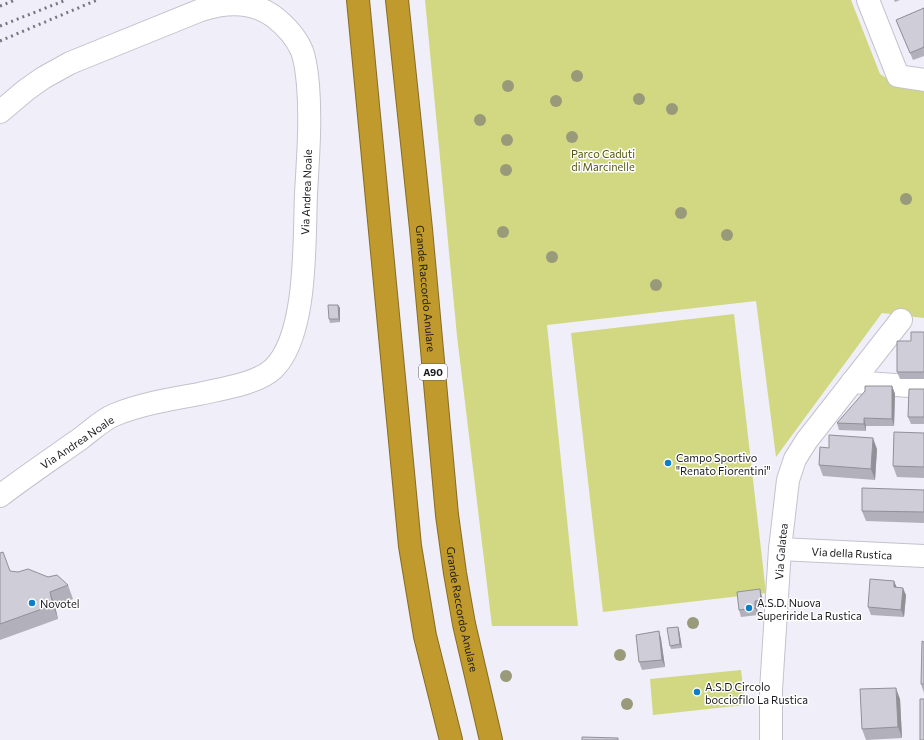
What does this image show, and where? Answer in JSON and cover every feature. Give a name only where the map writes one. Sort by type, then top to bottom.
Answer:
[{"type":"highway","points":[[358,0],[410,539],[425,636],[451,740]]},
{"type":"highway","name":"Grande Raccordo Anulare","points":[[397,0],[421,229],[447,515],[454,573],[464,624],[492,740]]},
{"type":"street","points":[[868,0],[898,76],[924,80]]},
{"type":"street","name":"Via Andrea Noale","points":[[0,112],[43,78],[70,63],[201,10],[215,5],[229,4],[247,4],[264,10],[286,28],[296,39],[302,53],[306,69],[310,108],[302,288],[295,327],[284,357],[273,370],[258,380],[162,401],[113,416],[0,496]]},
{"type":"street","name":"Via Galatea","points":[[771,740],[771,690],[780,549],[788,480],[792,465],[807,440],[901,320]]},
{"type":"street","points":[[852,382],[924,387]]},
{"type":"street","name":"Via della Rustica","points":[[780,549],[924,556]]},
{"type":"green space","name":"Parco Caduti di Marcinelle","points":[[425,0],[851,0],[880,74],[902,88],[924,91],[924,318],[882,313],[776,457],[756,301],[547,325],[578,626],[492,626],[457,336]]},
{"type":"green space","name":"Campo Sportivo \"Renato Fiorentini\"","points":[[734,314],[766,593],[603,612],[571,333]]},
{"type":"green space","name":"A.S.D Circolo bocciofilo La Rustica","points":[[741,670],[745,705],[653,715],[650,679]]},
{"type":"building","points":[[924,8],[924,47],[910,53],[896,20]]},
{"type":"building","points":[[328,305],[338,305],[339,319],[329,319]]},
{"type":"building","points":[[911,332],[924,332],[924,372],[897,372],[897,341],[911,341]]},
{"type":"building","points":[[865,386],[892,386],[892,419],[864,418],[864,424],[837,423],[865,391]]},
{"type":"building","points":[[909,389],[924,389],[924,417],[908,417]]},
{"type":"building","points":[[894,432],[924,433],[924,467],[893,466]]},
{"type":"building","points":[[829,435],[873,438],[871,469],[819,465],[820,447],[829,448]]},
{"type":"building","points":[[862,488],[924,490],[924,512],[862,511]]},
{"type":"building","name":"Novotel","points":[[3,552],[10,571],[18,572],[28,569],[48,577],[57,575],[68,585],[50,592],[53,605],[0,624],[0,553]]},
{"type":"building","points":[[870,579],[894,581],[894,587],[903,588],[901,610],[868,607]]},
{"type":"building","points":[[760,589],[761,600],[755,601],[755,608],[739,610],[737,592]]},
{"type":"building","points":[[678,627],[680,644],[670,646],[667,628]]},
{"type":"building","points":[[659,631],[662,660],[639,662],[636,635]]},
{"type":"building","points":[[922,641],[924,642],[924,684],[921,684]]},
{"type":"building","points":[[896,688],[898,727],[862,729],[860,689]]},
{"type":"building","points":[[920,699],[924,699],[924,740],[920,740]]},
{"type":"building","points":[[582,737],[618,738],[618,740],[582,740]]},
{"type":"railway","points":[[0,6],[15,0]]},
{"type":"railway","points":[[0,26],[66,0]]},
{"type":"railway","points":[[0,41],[97,0]]},
{"type":"place","name":"Campo Sportivo \"Renato Fiorentini\"","points":[[668,463]]},
{"type":"place","name":"Novotel","points":[[32,603]]},
{"type":"place","name":"A.S.D. Nuova Superiride La Rustica","points":[[749,608]]},
{"type":"place","name":"A.S.D Circolo bocciofilo La Rustica","points":[[697,692]]}]
